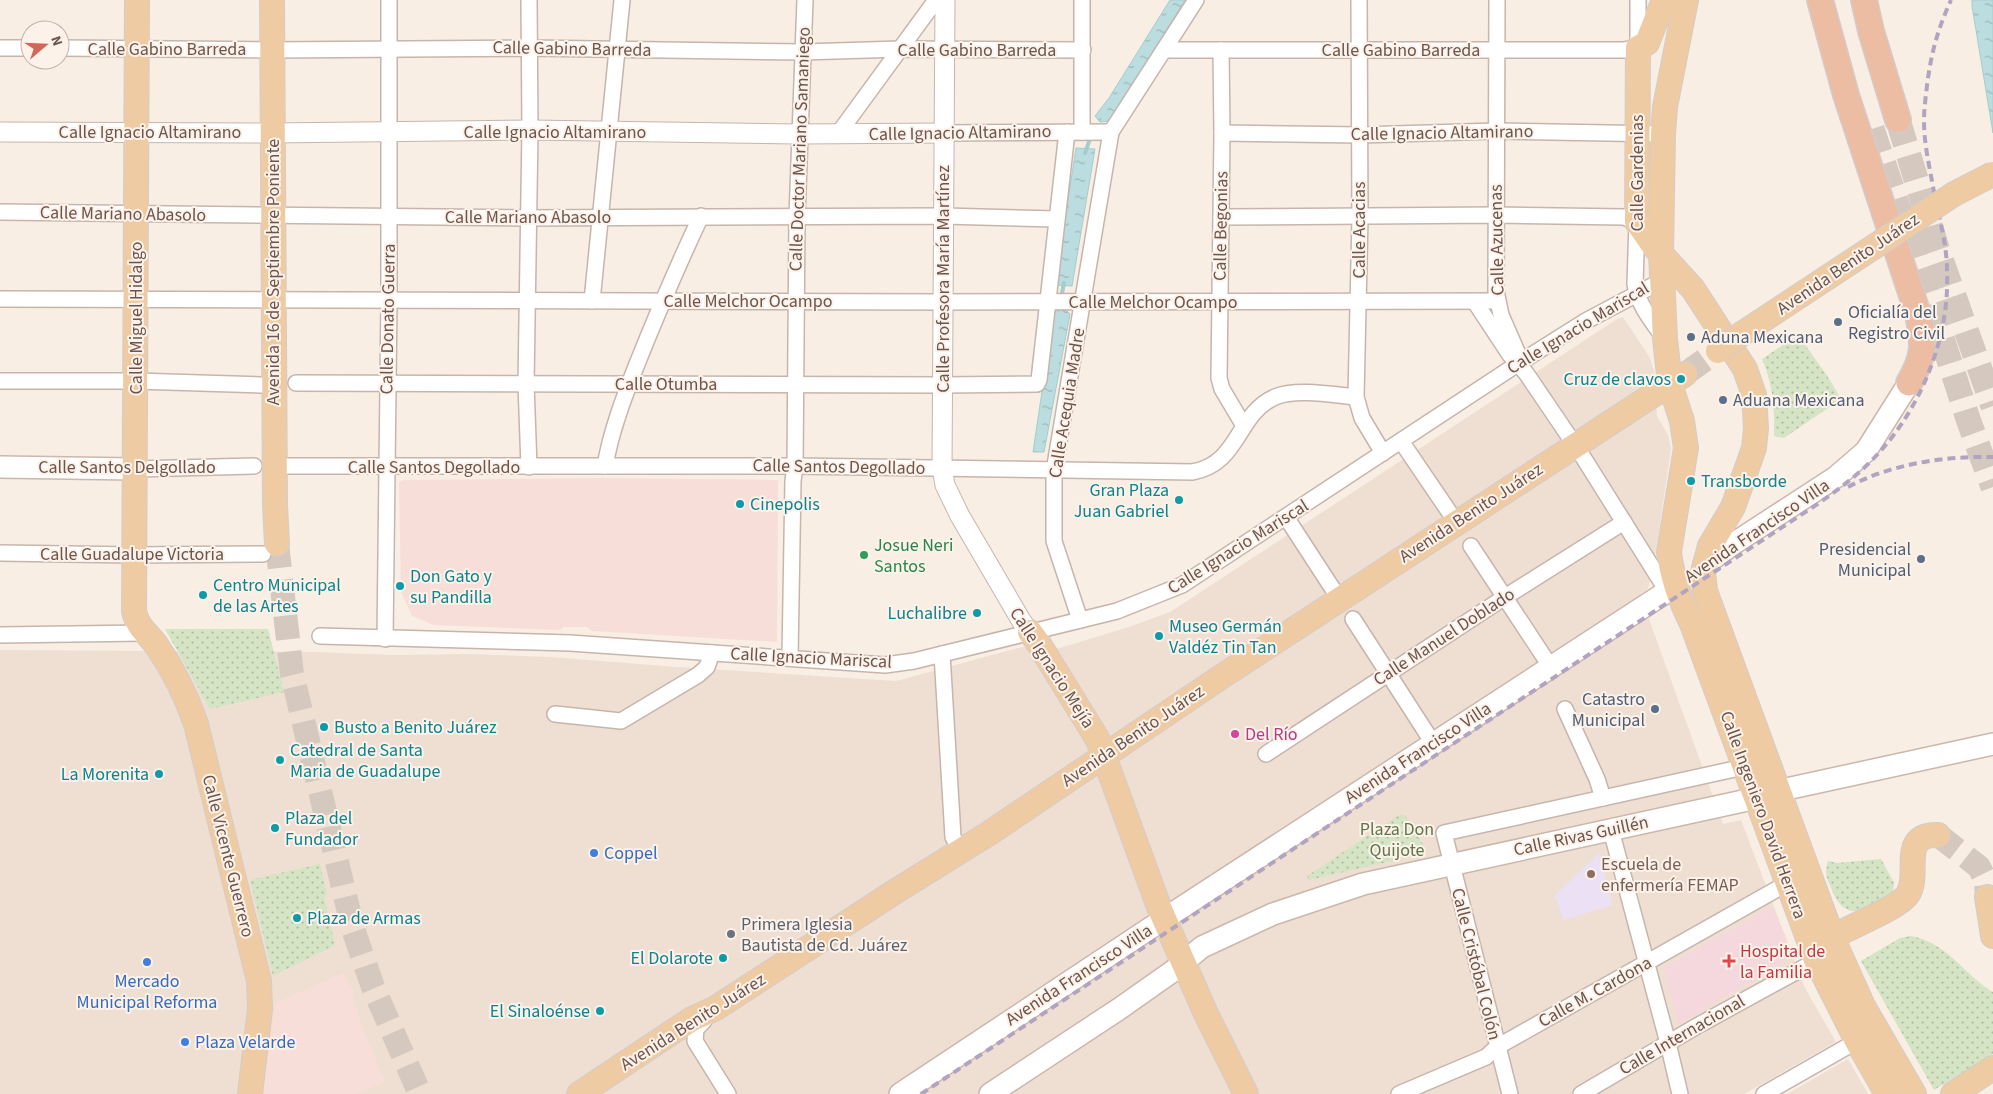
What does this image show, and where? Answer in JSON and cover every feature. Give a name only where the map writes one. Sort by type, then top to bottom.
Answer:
[{"type":"highway","points":[[1820,0],[1846,95],[1918,314],[1922,333],[1921,359],[1909,383]]},
{"type":"highway","points":[[1836,0],[1847,46],[1872,129]]},
{"type":"highway","points":[[1864,0],[1871,31],[1898,120]]},
{"type":"main road","name":"Calle Miguel Hidalgo","points":[[137,0],[134,611],[136,620],[144,633]]},
{"type":"main road","name":"Avenida 16 de Septiembre Poniente","points":[[270,549],[275,505],[272,0]]},
{"type":"main road","points":[[1638,48],[1648,42],[1664,0]]},
{"type":"main road","name":"Calle Gardenias","points":[[1661,254],[1662,134],[1686,0]]},
{"type":"main road","name":"Calle Gardenias","points":[[1637,222],[1636,134],[1638,48]]},
{"type":"main road","name":"Avenida Benito Juárez","points":[[1712,355],[1954,194],[1993,174]]},
{"type":"main road","points":[[1637,222],[1661,254],[1672,276],[1693,289],[1745,369],[1754,395],[1756,428],[1751,458],[1733,507],[1710,546],[1704,565]]},
{"type":"main road","name":"Calle Gardenias","points":[[1672,276],[1665,339],[1677,379],[1686,448],[1669,552],[1676,594]]},
{"type":"main road","name":"Avenida Benito Juárez","points":[[579,1094],[692,1019],[708,1012],[778,969],[960,850],[988,834],[1456,522],[1677,379]]},
{"type":"main road","name":"Avenida Francisco Villa","points":[[900,1094],[1550,666],[1676,594],[1704,565],[1851,466],[1871,445],[1909,383]]},
{"type":"main road","name":"Calle Santos Delgollado","points":[[0,467],[135,469]]},
{"type":"main road","name":"Calle Ingeniero David Herrera","points":[[1704,565],[1703,579],[1705,591],[1766,794],[1789,884],[1815,957],[1857,1041],[1887,1094]]},
{"type":"main road","name":"Calle Ingeniero David Herrera","points":[[1676,594],[1756,764]]},
{"type":"main road","name":"Calle Ignacio Mejía","points":[[1030,632],[1098,740],[1164,919],[1183,964],[1246,1094]]},
{"type":"main road","name":"Calle Vicente Guerrero","points":[[144,633],[157,647],[186,699],[196,724],[259,981],[260,1009],[250,1094]]},
{"type":"main road","name":"Calle Rivas Guillén","points":[[1183,964],[1202,947],[1273,914],[1363,884],[1993,744]]},
{"type":"main road","name":"Calle Ingeniero David Herrera","points":[[1766,794],[1863,1006],[1914,1094]]},
{"type":"main road","points":[[1815,957],[1835,945],[1843,932],[1908,895],[1914,877],[1912,855],[1914,847],[1921,838],[1928,834],[1938,835]]},
{"type":"main road","points":[[1986,897],[1993,936]]},
{"type":"main road","points":[[990,1094],[1119,1009],[1183,964]]},
{"type":"main road","points":[[1953,1094],[1993,1068]]},
{"type":"main road","points":[[1976,1094],[1993,1083]]},
{"type":"street","name":"Calle Donato Guerra","points":[[385,639],[390,216],[389,0]]},
{"type":"street","points":[[529,0],[530,130],[526,384],[529,467]]},
{"type":"street","points":[[592,301],[622,0]]},
{"type":"street","name":"Calle Doctor Mariano Samaniego","points":[[790,657],[793,481],[795,466],[798,134],[805,0]]},
{"type":"street","points":[[838,134],[936,0]]},
{"type":"street","name":"Calle Profesora María Martínez","points":[[942,468],[945,0]]},
{"type":"street","points":[[1082,0],[1085,132]]},
{"type":"street","name":"Calle Acequia Madre","points":[[1080,620],[1054,541],[1054,471],[1078,302],[1090,249],[1107,132],[1196,0]]},
{"type":"street","name":"Calle Acacias","points":[[1360,0],[1360,217],[1356,397],[1362,418],[1383,453]]},
{"type":"street","name":"Calle Azucenas","points":[[1497,0],[1497,301],[1517,350],[1519,363],[1575,445],[1624,522],[1676,594]]},
{"type":"street","name":"Calle Gardenias","points":[[1638,0],[1638,48]]},
{"type":"street","points":[[0,48],[20,48]]},
{"type":"street","name":"Calle Gabino Barreda","points":[[70,48],[272,50],[529,48],[803,52],[900,49],[1083,50]]},
{"type":"street","name":"Calle Gabino Barreda","points":[[1164,50],[1624,50],[1638,48]]},
{"type":"street","name":"Calle Begonias","points":[[1221,50],[1222,133],[1219,378],[1225,393],[1244,426]]},
{"type":"street","name":"Calle Ignacio Altamirano","points":[[0,132],[272,133],[530,130],[798,134],[1107,132]]},
{"type":"street","name":"Calle Ignacio Altamirano","points":[[1222,133],[1360,135],[1496,131],[1662,134]]},
{"type":"street","name":"Calle Acequia Madre","points":[[1037,384],[1050,302],[1056,219],[1066,132]]},
{"type":"street","name":"Calle Mariano Abasolo","points":[[0,212],[529,218],[601,216],[944,216],[1056,219]]},
{"type":"street","points":[[605,466],[609,445],[630,383],[662,300],[701,216]]},
{"type":"street","points":[[1221,217],[1624,217],[1637,222]]},
{"type":"street","name":"Calle Gardenias","points":[[1637,222],[1635,284],[1637,293],[1641,304],[1665,339]]},
{"type":"street","name":"Calle Ignacio Mariscal","points":[[320,636],[570,643],[885,665],[914,662],[1117,611],[1182,585],[1584,322],[1672,276]]},
{"type":"street","name":"Calle Melchor Ocampo","points":[[0,299],[943,302],[1497,301]]},
{"type":"street","points":[[1475,302],[1510,355],[1519,363]]},
{"type":"street","points":[[0,381],[136,381],[261,385]]},
{"type":"street","name":"Calle Otumba","points":[[296,383],[1037,384]]},
{"type":"street","name":"Calle Santos Degollado","points":[[288,466],[795,466],[1192,472],[1202,471],[1220,460],[1228,452],[1244,426],[1259,408],[1276,396],[1295,393],[1356,397]]},
{"type":"street","points":[[1401,441],[1456,522]]},
{"type":"street","name":"Calle Santos Delgollado","points":[[135,469],[254,466]]},
{"type":"street","name":"Calle Ignacio Mejía","points":[[942,468],[945,485],[951,500],[1022,622],[1030,632]]},
{"type":"street","points":[[1286,517],[1340,600]]},
{"type":"street","name":"Calle Manuel Doblado","points":[[1266,754],[1505,597],[1624,522]]},
{"type":"street","points":[[1471,546],[1550,666]]},
{"type":"street","name":"Calle Guadalupe Victoria","points":[[0,552],[134,555],[270,549]]},
{"type":"street","points":[[1353,620],[1433,743]]},
{"type":"street","points":[[0,634],[144,633]]},
{"type":"street","points":[[555,714],[621,721],[698,675],[707,667],[712,653]]},
{"type":"street","points":[[942,654],[954,837],[960,850]]},
{"type":"street","points":[[1564,709],[1598,779],[1603,798]]},
{"type":"street","name":"Calle Rivas Guillén","points":[[1444,833],[1756,764]]},
{"type":"street","points":[[1611,830],[1680,1094]]},
{"type":"street","name":"Calle Cristóbal Colón","points":[[1444,833],[1510,1094]]},
{"type":"street","name":"Calle M. Cardona","points":[[1399,1094],[1486,1057],[1497,1047],[1778,888],[1789,884]]},
{"type":"street","name":"Calle Internacional","points":[[1581,1094],[1815,957]]},
{"type":"street","points":[[708,1012],[703,1022],[696,1029],[695,1041],[728,1094]]},
{"type":"street","points":[[1764,1094],[1857,1041]]},
{"type":"shaded area","points":[[1623,317],[1650,358],[1654,371],[1657,416],[1668,435],[1671,449],[1655,557],[1648,589],[1640,594],[1723,824],[1741,820],[1805,988],[1836,1042],[1744,1094],[0,1094],[0,650],[315,652],[393,655],[468,654],[551,657],[896,681],[1022,647],[1028,648],[1033,656],[1129,627],[1170,612],[1617,319]]},
{"type":"shaded area","points":[[597,478],[778,480],[777,642],[592,631],[587,627],[563,627],[561,630],[434,625],[412,616],[401,592],[399,482],[404,480]]},
{"type":"shaded area","name":"Escuela de enfermería FEMAP","points":[[1599,853],[1612,905],[1563,920],[1555,895]]},
{"type":"shaded area","name":"Hospital de la Familia","points":[[1773,907],[1793,956],[1678,1025],[1664,967]]},
{"type":"shaded area","points":[[343,973],[354,991],[352,994],[360,1020],[385,1082],[357,1094],[263,1094],[275,1003]]},
{"type":"shaded area","points":[[1848,1059],[1868,1094],[1787,1094]]},
{"type":"green space","points":[[1798,335],[1841,399],[1784,438],[1774,436],[1773,397],[1762,359]]},
{"type":"green space","points":[[165,629],[268,629],[284,692],[210,709]]},
{"type":"green space","name":"Plaza Don Quijote","points":[[1399,815],[1405,815],[1424,846],[1423,854],[1309,880],[1307,876]]},
{"type":"green space","points":[[1881,859],[1894,883],[1893,892],[1868,909],[1851,911],[1844,908],[1837,901],[1827,879],[1826,869],[1828,861],[1837,863]]},
{"type":"green space","name":"Plaza de Armas","points":[[320,864],[327,895],[324,896],[335,945],[273,976],[250,880]]},
{"type":"green space","points":[[1911,936],[1924,939],[1935,945],[1993,992],[1993,1054],[1934,1090],[1861,961],[1900,938]]},
{"type":"water","points":[[1170,0],[1185,0],[1109,121],[1100,122],[1095,116],[1109,98]]},
{"type":"water","points":[[1972,0],[1993,0],[1993,133],[1972,6]]},
{"type":"water","points":[[1076,148],[1095,149],[1072,286],[1055,285]]},
{"type":"water","points":[[1066,310],[1070,314],[1044,452],[1033,452],[1054,311]]},
{"type":"waterway","points":[[1085,153],[1091,136]]},
{"type":"waterway","points":[[1061,298],[1064,283]]},
{"type":"tunnel","points":[[1898,120],[1937,248],[1993,406]]},
{"type":"tunnel","points":[[1872,129],[1968,419],[1993,487]]},
{"type":"tunnel","points":[[1685,374],[1706,359]]},
{"type":"tunnel","points":[[277,544],[292,674],[353,929],[373,987],[420,1094]]},
{"type":"tunnel","points":[[1938,835],[1979,867],[1986,881],[1987,897]]},
{"type":"railway","points":[[921,1094],[1819,503],[1848,482],[1875,457],[1906,417],[1919,394],[1938,346],[1943,321],[1947,296],[1947,261],[1925,139],[1924,118],[1932,57],[1941,24],[1951,0]]},
{"type":"railway","points":[[1848,487],[1882,472],[1918,463],[1956,458],[1993,457]]},
{"type":"place","name":"Oficialía del Registro Civil","points":[[1838,322]]},
{"type":"place","name":"Aduna Mexicana","points":[[1691,337]]},
{"type":"place","name":"Cruz de clavos","points":[[1681,379]]},
{"type":"place","name":"Aduana Mexicana","points":[[1723,400]]},
{"type":"place","name":"Transborde","points":[[1691,481]]},
{"type":"place","name":"Gran Plaza Juan Gabriel","points":[[1179,500]]},
{"type":"place","name":"Cinepolis","points":[[740,504]]},
{"type":"place","name":"Josue Neri Santos","points":[[864,555]]},
{"type":"place","name":"Presidencial Municipal","points":[[1921,559]]},
{"type":"place","name":"Don Gato y su Pandilla","points":[[400,586]]},
{"type":"place","name":"Centro Municipal de las Artes","points":[[203,595]]},
{"type":"place","name":"Luchalibre","points":[[977,613]]},
{"type":"place","name":"Museo Germán Valdéz Tin Tan","points":[[1159,636]]},
{"type":"place","name":"Catastro Municipal","points":[[1655,709]]},
{"type":"place","name":"Busto a Benito Juárez","points":[[324,727]]},
{"type":"place","name":"Del Río","points":[[1235,734]]},
{"type":"place","name":"Catedral de Santa Maria de Guadalupe","points":[[280,760]]},
{"type":"place","name":"La Morenita","points":[[159,774]]},
{"type":"place","name":"Plaza del Fundador","points":[[275,828]]},
{"type":"place","name":"Coppel","points":[[594,853]]},
{"type":"place","name":"Escuela de enfermería FEMAP","points":[[1591,874]]},
{"type":"place","name":"Plaza de Armas","points":[[297,918]]},
{"type":"place","name":"Primera Iglesia Bautista de Cd. Juárez","points":[[731,934]]},
{"type":"place","name":"El Dolarote","points":[[723,958]]},
{"type":"place","name":"Hospital de la Familia","points":[[1729,961]]},
{"type":"place","name":"Mercado Municipal Reforma","points":[[147,962]]},
{"type":"place","name":"El Sinaloénse","points":[[600,1011]]},
{"type":"place","name":"Plaza Velarde","points":[[185,1042]]}]
